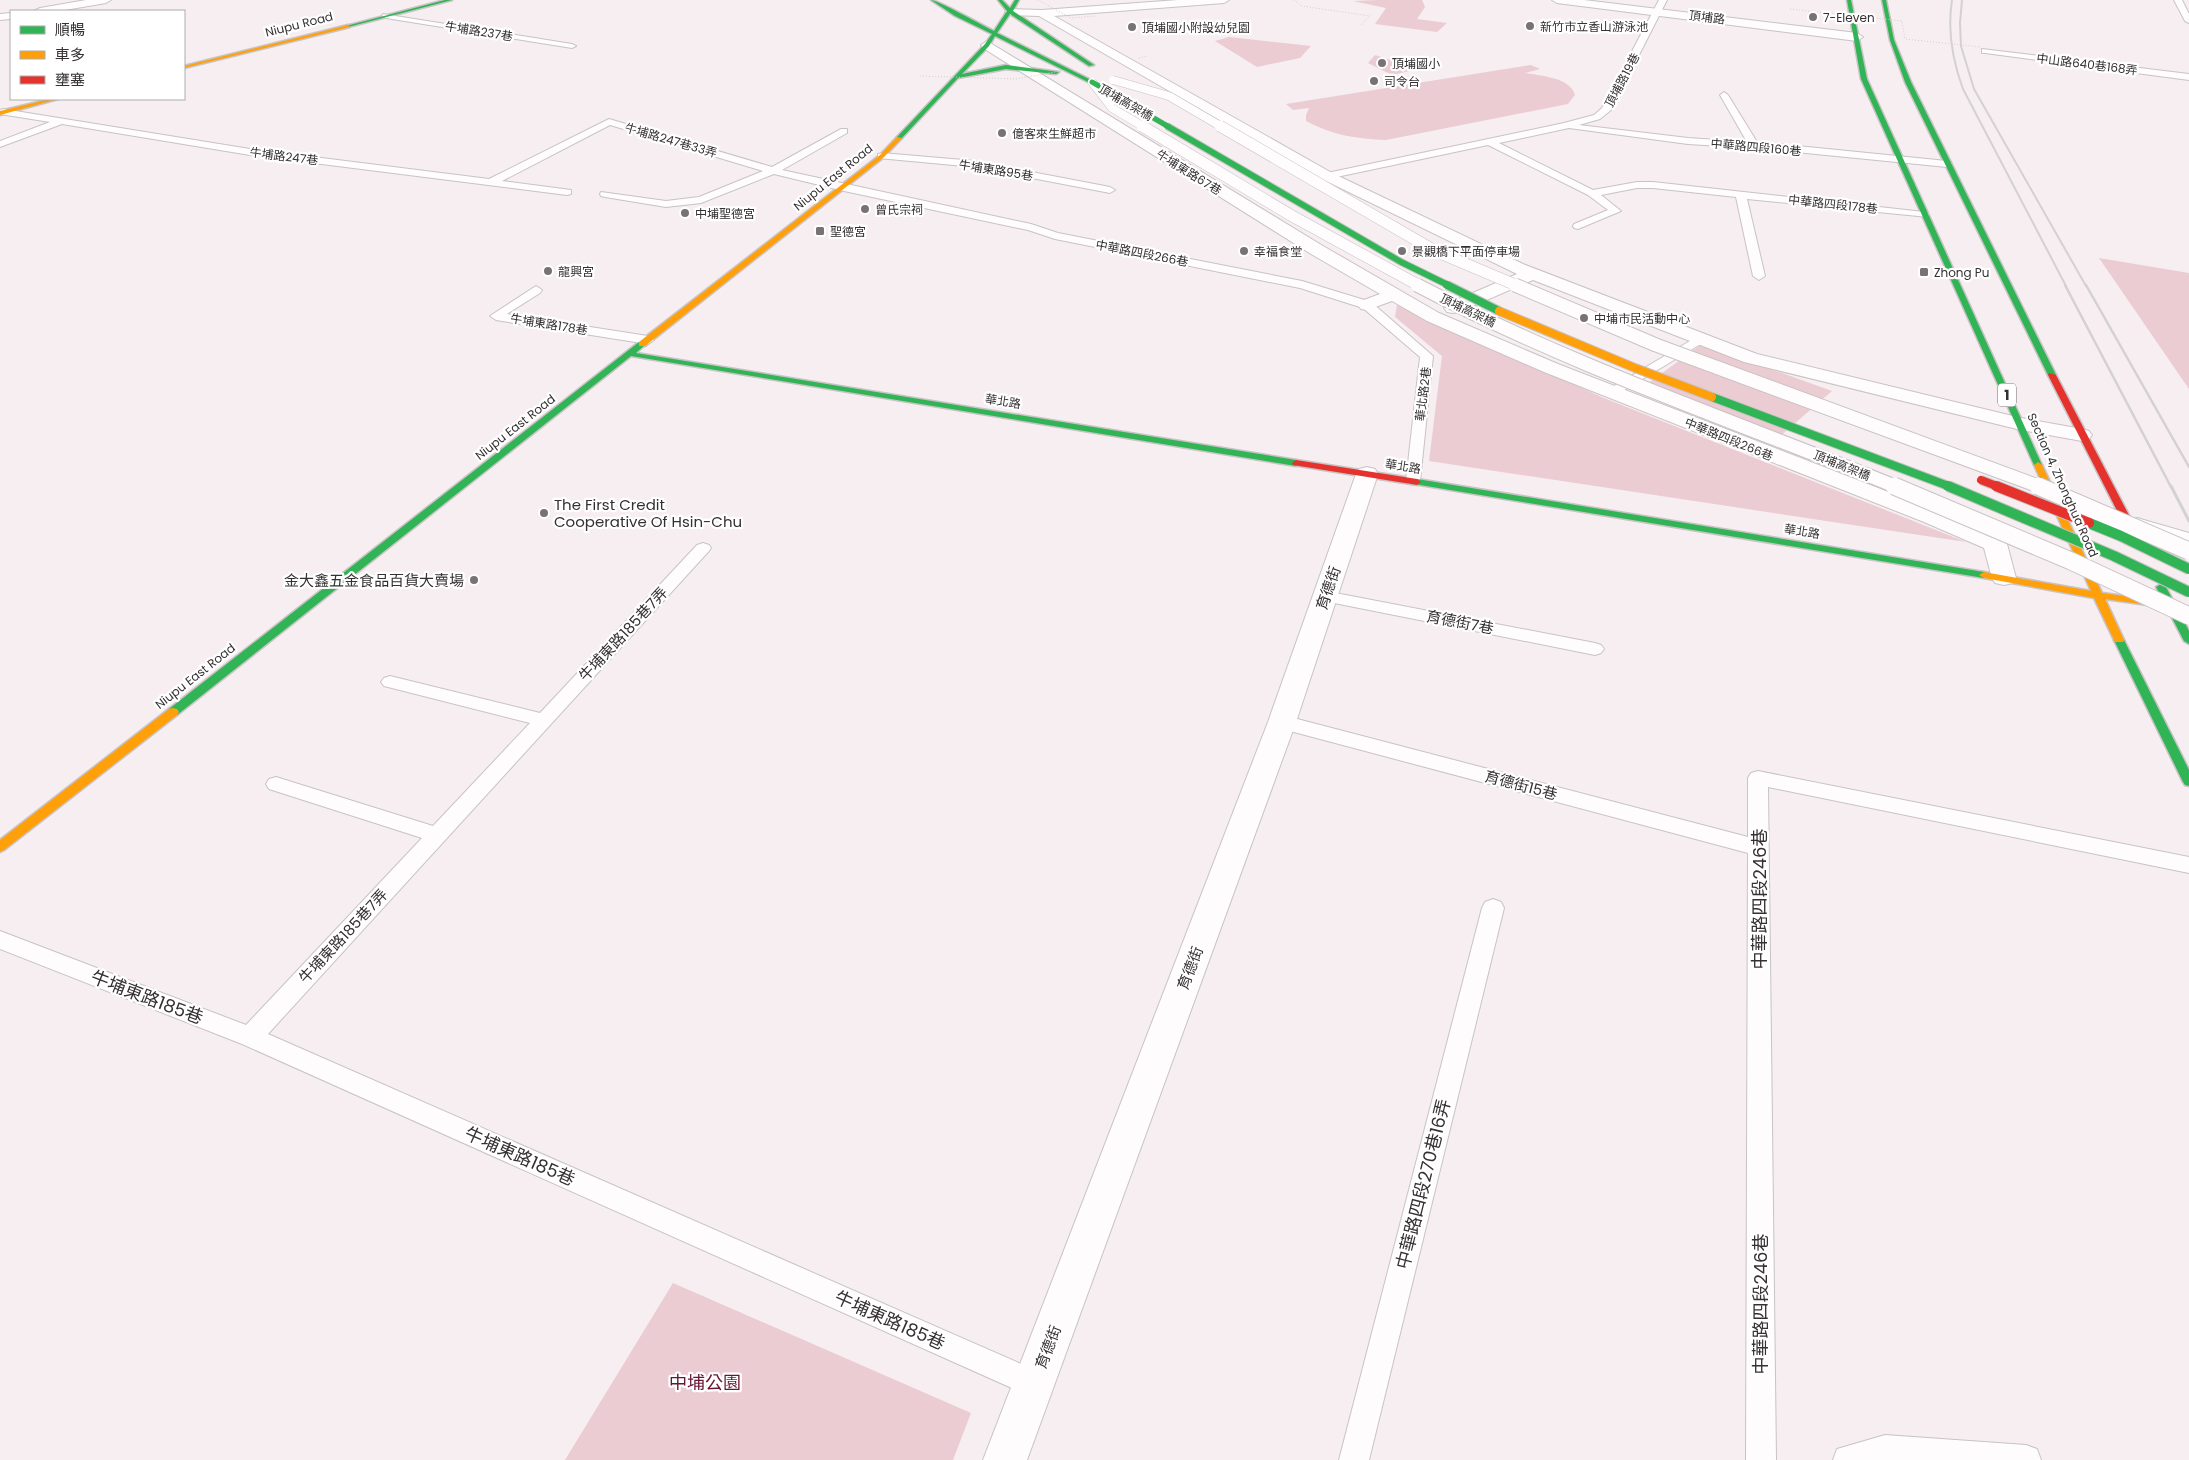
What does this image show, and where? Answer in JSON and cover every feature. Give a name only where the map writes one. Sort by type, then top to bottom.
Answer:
[{"type":"street","points":[[46,10],[106,0]]},
{"type":"street","name":"Niupu Road","points":[[185,67],[450,0]]},
{"type":"street","points":[[933,0],[990,39],[1076,72],[1092,82]]},
{"type":"street","points":[[1000,0],[1011,12],[1105,75]]},
{"type":"street","name":"Niupu East Road","points":[[0,846],[844,188],[882,156],[956,77],[990,39],[1011,12],[1017,0]]},
{"type":"street","points":[[1011,12],[1040,6],[1224,0]]},
{"type":"street","name":"頂埔路","points":[[1559,0],[1661,6],[1857,37]]},
{"type":"street","name":"Section 4, Zhonghua Road","points":[[1849,0],[1864,79],[1902,161],[1924,215],[2098,595],[2189,782]]},
{"type":"street","points":[[1884,0],[1891,39],[1911,87],[1981,236],[2082,436],[2189,641]]},
{"type":"street","points":[[1040,6],[1062,26],[1327,176],[1532,274],[1751,358],[2020,424],[2082,436]]},
{"type":"street","name":"牛埔東路67巷","points":[[990,39],[1021,68],[1316,250],[1394,294]]},
{"type":"street","points":[[956,77],[1006,67],[1076,72]]},
{"type":"street","name":"頂埔高架橋","points":[[1105,75],[1156,104]]},
{"type":"street","name":"頂埔高架橋","points":[[1092,82],[1401,262],[1505,314],[1634,368],[1964,492],[2114,556],[2189,592]]},
{"type":"street","points":[[1,112],[51,100]]},
{"type":"street","name":"頂埔高架橋","points":[[1276,172],[1462,275]]},
{"type":"street","points":[[1433,316],[1532,274]]},
{"type":"street","name":"頂埔高架橋","points":[[1479,282],[1512,297]]},
{"type":"street","points":[[1367,305],[1394,294]]},
{"type":"street","name":"中華路四段266巷","points":[[1394,294],[1433,316],[1611,392],[1932,517],[1995,544],[2004,578]]},
{"type":"street","points":[[1582,326],[1679,366]]},
{"type":"street","name":"華北路","points":[[630,354],[2004,578],[2098,595],[2170,605]]},
{"type":"street","name":"育德街","points":[[1005,1460],[1282,722],[1368,474]]},
{"type":"street","points":[[1973,476],[2121,536],[2189,569]]},
{"type":"lane","points":[[2178,0],[2189,21]]},
{"type":"lane","name":"頂埔路19巷","points":[[1565,126],[1597,117],[1606,110],[1661,6]]},
{"type":"lane","name":"牛埔路237巷","points":[[386,16],[572,46]]},
{"type":"lane","name":"中山路640巷168弄","points":[[1983,49],[2189,77]]},
{"type":"lane","name":"頂埔高架橋","points":[[1105,75],[1169,96],[1435,251],[1656,345],[2017,477],[2189,551]]},
{"type":"lane","name":"頂埔高架橋","points":[[1092,82],[1112,108],[1327,236],[1476,315],[1572,357],[1967,515],[2109,576],[2189,616]]},
{"type":"lane","points":[[1724,95],[1754,145]]},
{"type":"lane","name":"牛埔路247巷","points":[[1,112],[241,150],[567,192]]},
{"type":"lane","points":[[0,144],[60,122]]},
{"type":"lane","name":"牛埔路247巷33弄","points":[[491,182],[609,122],[773,170],[844,188]]},
{"type":"lane","name":"中華路四段160巷","points":[[1565,126],[1688,142],[1754,145],[1947,164]]},
{"type":"lane","points":[[1327,176],[1565,126]]},
{"type":"lane","points":[[605,194],[666,204],[701,200],[773,170],[844,131]]},
{"type":"lane","points":[[1488,141],[1592,194],[1616,211],[1578,226]]},
{"type":"lane","name":"牛埔東路95巷","points":[[882,156],[975,164],[1110,190]]},
{"type":"lane","name":"中華路四段178巷","points":[[1592,194],[1637,185],[1653,185],[1924,215]]},
{"type":"lane","name":"中華路四段266巷","points":[[844,188],[1031,227],[1055,236],[1302,285],[1367,305]]},
{"type":"lane","points":[[1741,194],[1759,276]]},
{"type":"lane","name":"牛埔東路178巷","points":[[536,290],[496,316],[648,340]]},
{"type":"lane","name":"華北路2巷","points":[[1367,305],[1427,356],[1413,481]]},
{"type":"lane","points":[[1611,392],[1700,339]]},
{"type":"lane","points":[[2126,520],[2189,538]]},
{"type":"lane","name":"牛埔東路185巷7弄","points":[[250,1037],[703,548]]},
{"type":"lane","name":"育德街7巷","points":[[1325,596],[1595,648]]},
{"type":"lane","points":[[390,682],[543,720]]},
{"type":"lane","name":"育德街15巷","points":[[1282,722],[1759,848]]},
{"type":"lane","name":"中華路四段246巷","points":[[1761,1460],[1758,778],[2189,865]]},
{"type":"lane","points":[[276,784],[437,835]]},
{"type":"lane","name":"中華路四段270巷16弄","points":[[1354,1460],[1493,908]]},
{"type":"lane","name":"牛埔東路185巷","points":[[0,940],[250,1037],[1034,1384]]},
{"type":"lane","points":[[1848,1460],[1884,1450],[2026,1460]]},
{"type":"path","points":[[1294,0],[1302,6],[1370,16],[1360,26]]},
{"type":"path","points":[[1040,6],[1071,18],[1096,16]]},
{"type":"path","points":[[1790,8],[1902,21],[1905,39],[1983,49]]},
{"type":"path","points":[[1139,58],[1148,56]]},
{"type":"path","points":[[920,76],[1016,79],[1076,72]]},
{"type":"green space","points":[[1422,0],[1425,7],[1417,19],[1447,23],[1437,32],[1375,24],[1386,8],[1353,1]]},
{"type":"green space","points":[[1229,37],[1311,46],[1300,58],[1257,67],[1215,41]]},
{"type":"green space","points":[[1375,55],[1418,69],[1392,75],[1368,63]]},
{"type":"green space","points":[[1531,65],[1540,69],[1525,73],[1554,78],[1567,84],[1572,89],[1575,95],[1568,104],[1386,140],[1365,139],[1325,130],[1306,121],[1309,108],[1293,110],[1286,104]]},
{"type":"green space","points":[[2099,258],[2189,273],[2189,389]]},
{"type":"green space","points":[[1397,305],[1604,398],[1966,542],[1429,461],[1442,356],[1395,317]]},
{"type":"green space","points":[[1702,344],[1832,391],[1770,445],[1636,392]]},
{"type":"green space","name":"中埔公園","points":[[673,1283],[971,1413],[953,1460],[565,1460]]},
{"type":"railway","points":[[1952,0],[1951,45],[1963,89],[2066,286]]},
{"type":"railway","points":[[1962,0],[1961,46],[1974,89],[2086,286]]},
{"type":"railway","points":[[2065,285],[2171,487]]},
{"type":"railway","points":[[2086,285],[2189,467]]},
{"type":"railway","points":[[2171,486],[2189,521]]},
{"type":"traffic: fast","points":[[348,26],[450,0]]},
{"type":"traffic: fast","points":[[933,0],[957,15],[1092,82]]},
{"type":"traffic: fast","points":[[1000,0],[1011,12],[1091,65]]},
{"type":"traffic: fast","points":[[899,138],[987,45],[1017,0]]},
{"type":"traffic: fast","points":[[1849,0],[1864,79],[2038,465]]},
{"type":"traffic: fast","points":[[1884,0],[1892,40],[1908,82],[2052,375]]},
{"type":"traffic: fast","points":[[957,77],[1006,67],[1056,72]]},
{"type":"traffic: fast","points":[[1092,82],[1401,262],[1499,311]]},
{"type":"traffic: fast","points":[[173,712],[642,344]]},
{"type":"traffic: fast","points":[[630,354],[1296,463]]},
{"type":"traffic: fast","points":[[1712,397],[1964,492],[2114,556],[2189,592]]},
{"type":"traffic: fast","points":[[1417,482],[1984,575]]},
{"type":"traffic: fast","points":[[2089,523],[2121,536],[2189,569]]},
{"type":"traffic: fast","points":[[2161,587],[2189,641]]},
{"type":"traffic: fast","points":[[2119,640],[2189,782]]},
{"type":"traffic: slow","points":[[185,67],[348,26]]},
{"type":"traffic: slow","points":[[0,113],[51,100]]},
{"type":"traffic: slow","points":[[642,344],[882,156],[899,138]]},
{"type":"traffic: slow","points":[[1499,311],[1635,368],[1712,397]]},
{"type":"traffic: slow","points":[[2038,465],[2119,640]]},
{"type":"traffic: slow","points":[[1984,575],[2097,595],[2170,605]]},
{"type":"traffic: slow","points":[[0,847],[173,712]]},
{"type":"traffic: jam","points":[[2052,375],[2140,546]]},
{"type":"traffic: jam","points":[[1296,463],[1417,482]]},
{"type":"traffic: jam","points":[[1981,480],[2089,523]]},
{"type":"place","name":"7-Eleven","points":[[1813,17]]},
{"type":"place","name":"新竹市立香山游泳池","points":[[1530,26]]},
{"type":"place","name":"頂埔國小附設幼兒園","points":[[1132,27]]},
{"type":"place","name":"頂埔國小","points":[[1382,63]]},
{"type":"place","name":"司令台","points":[[1374,81]]},
{"type":"place","name":"億客來生鮮超市","points":[[1002,133]]},
{"type":"place","name":"曾氏宗祠","points":[[865,209]]},
{"type":"place","name":"中埔聖德宮","points":[[685,213]]},
{"type":"place","name":"聖德宮","points":[[820,231]]},
{"type":"place","name":"幸福食堂","points":[[1244,251]]},
{"type":"place","name":"景觀橋下平面停車場","points":[[1402,251]]},
{"type":"place","name":"龍興宮","points":[[548,271]]},
{"type":"place","name":"Zhong Pu","points":[[1924,272]]},
{"type":"place","name":"中埔市民活動中心","points":[[1584,318]]},
{"type":"place","name":"The First Credit Cooperative Of Hsin-Chu","points":[[544,513]]},
{"type":"place","name":"金大鑫五金食品百貨大賣場","points":[[474,580]]}]
